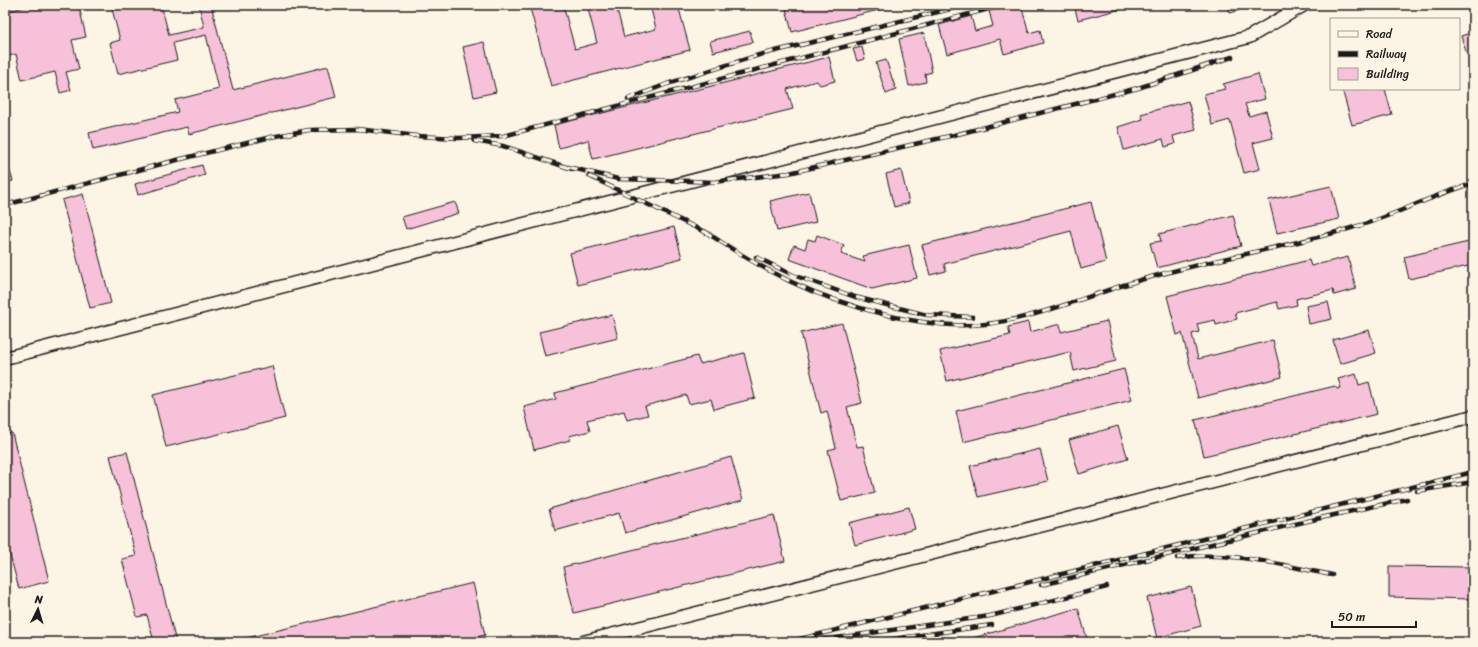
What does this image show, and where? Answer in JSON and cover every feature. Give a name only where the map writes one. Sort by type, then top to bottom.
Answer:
[{"type":"lane","points":[[5,358],[1249,37],[1304,5]]},
{"type":"lane","points":[[583,642],[1473,416]]},
{"type":"building","points":[[32,5],[63,5],[65,10],[79,6],[86,37],[72,40],[79,69],[66,72],[71,90],[60,93],[55,72],[22,80],[16,54],[5,57],[5,12]]},
{"type":"building","points":[[111,5],[161,5],[169,35],[204,27],[199,5],[211,5],[233,90],[328,66],[336,97],[189,134],[187,127],[93,150],[89,133],[178,112],[175,100],[219,89],[206,35],[173,43],[177,60],[118,74],[110,43],[120,40]]},
{"type":"building","points":[[542,5],[563,5],[575,49],[597,43],[587,5],[616,5],[624,37],[656,29],[650,5],[678,5],[690,50],[551,86],[530,8]]},
{"type":"building","points":[[785,5],[898,5],[792,32]]},
{"type":"building","points":[[1010,5],[1021,5],[1029,33],[1040,30],[1043,43],[1004,54],[1000,39],[947,54],[939,25],[971,16],[975,31],[993,26],[989,11]]},
{"type":"building","points":[[1074,5],[1137,5],[1078,20]]},
{"type":"building","points":[[1228,5],[1246,5],[1247,8],[1230,13]]},
{"type":"building","points":[[750,31],[753,42],[713,52],[710,41]]},
{"type":"building","points":[[1473,32],[1473,53],[1467,55],[1461,36]]},
{"type":"building","points":[[924,33],[932,72],[925,74],[926,82],[909,86],[899,39]]},
{"type":"building","points":[[484,42],[496,92],[474,97],[463,47]]},
{"type":"building","points":[[862,47],[865,59],[857,61],[853,49]]},
{"type":"building","points":[[829,57],[835,81],[820,85],[817,81],[787,89],[793,109],[593,159],[588,140],[559,148],[554,125]]},
{"type":"building","points":[[886,60],[896,90],[886,94],[876,63]]},
{"type":"building","points":[[1258,74],[1265,99],[1245,104],[1249,116],[1266,111],[1273,138],[1253,143],[1260,169],[1244,173],[1230,120],[1212,125],[1204,94],[1225,89],[1223,84]]},
{"type":"building","points":[[1342,90],[1385,90],[1392,115],[1352,125]]},
{"type":"building","points":[[1188,101],[1196,130],[1173,136],[1175,144],[1165,147],[1163,139],[1124,150],[1118,127],[1143,119],[1141,114]]},
{"type":"building","points":[[5,155],[13,181],[5,183]]},
{"type":"building","points":[[202,165],[205,175],[138,195],[135,184]]},
{"type":"building","points":[[901,170],[909,203],[894,207],[886,174]]},
{"type":"building","points":[[1331,186],[1339,219],[1277,233],[1269,200]]},
{"type":"building","points":[[809,192],[816,222],[777,231],[770,201]]},
{"type":"building","points":[[83,194],[111,303],[90,308],[62,200]]},
{"type":"building","points":[[455,202],[459,213],[406,229],[402,217]]},
{"type":"building","points":[[1091,202],[1106,262],[1081,269],[1071,231],[944,264],[946,271],[930,275],[922,245]]},
{"type":"building","points":[[1233,215],[1241,246],[1157,268],[1150,243],[1161,241],[1159,234]]},
{"type":"building","points":[[674,227],[682,258],[578,285],[570,253]]},
{"type":"building","points":[[817,235],[844,245],[841,254],[865,262],[863,256],[909,245],[917,278],[872,289],[789,259],[794,245],[805,249],[808,239],[815,241]]},
{"type":"building","points":[[1473,241],[1473,265],[1409,279],[1404,257]]},
{"type":"building","points":[[1348,257],[1356,289],[1334,295],[1333,290],[1296,299],[1297,305],[1279,309],[1277,302],[1235,313],[1237,319],[1216,325],[1215,320],[1197,324],[1199,332],[1192,334],[1198,359],[1273,340],[1282,377],[1198,398],[1182,333],[1177,335],[1167,296],[1309,260],[1311,266]]},
{"type":"building","points":[[1328,302],[1332,319],[1309,324],[1306,306]]},
{"type":"building","points":[[612,315],[618,338],[545,356],[539,332]]},
{"type":"building","points":[[1107,321],[1116,361],[1074,371],[1070,352],[947,381],[940,351],[1010,335],[1008,327],[1028,322],[1030,332],[1060,324],[1061,332]]},
{"type":"building","points":[[842,323],[862,403],[847,407],[857,447],[863,446],[875,493],[841,501],[828,450],[836,448],[827,411],[821,413],[801,333]]},
{"type":"building","points":[[5,328],[8,340],[5,341]]},
{"type":"building","points":[[1369,330],[1376,353],[1340,364],[1333,340]]},
{"type":"building","points":[[744,353],[755,398],[714,409],[711,399],[689,404],[686,395],[645,406],[648,415],[627,420],[624,411],[587,420],[590,431],[569,436],[570,440],[534,450],[524,407],[556,399],[555,393],[697,356],[700,364]]},
{"type":"building","points":[[272,366],[285,418],[166,447],[153,395]]},
{"type":"building","points":[[1124,369],[1132,400],[963,442],[956,411]]},
{"type":"building","points":[[1356,374],[1359,385],[1369,382],[1377,414],[1204,456],[1195,420],[1335,386],[1337,389],[1341,388],[1338,379]]},
{"type":"building","points":[[1118,426],[1128,459],[1079,474],[1069,440]]},
{"type":"building","points":[[12,433],[49,581],[19,589],[5,536],[5,434]]},
{"type":"building","points":[[1040,449],[1048,481],[978,497],[970,466]]},
{"type":"building","points":[[127,452],[176,642],[154,642],[147,615],[137,617],[122,559],[136,556],[110,456]]},
{"type":"building","points":[[731,457],[743,500],[625,533],[619,513],[555,531],[549,509]]},
{"type":"building","points":[[909,507],[915,529],[855,545],[849,523]]},
{"type":"building","points":[[774,515],[785,561],[574,613],[563,567]]},
{"type":"building","points":[[1389,566],[1473,567],[1473,599],[1389,597]]},
{"type":"building","points":[[473,583],[485,635],[454,642],[230,642]]},
{"type":"building","points":[[1191,587],[1201,626],[1157,638],[1147,598]]},
{"type":"building","points":[[1078,608],[1088,642],[959,642]]},
{"type":"railway","points":[[5,8],[14,5]]},
{"type":"railway","points":[[628,99],[667,84],[759,55],[967,5]]},
{"type":"railway","points":[[5,205],[173,161],[271,137],[309,130],[357,129],[417,136],[459,138],[503,136],[1004,5]]},
{"type":"railway","points":[[568,167],[618,179],[713,182],[789,173],[954,135],[1138,88],[1232,57]]},
{"type":"railway","points":[[474,141],[503,146],[572,169]]},
{"type":"railway","points":[[589,176],[707,233]]},
{"type":"railway","points":[[704,231],[770,271],[835,300],[883,314],[907,319],[952,325],[976,325],[1023,317],[1165,273],[1331,234],[1387,216],[1444,193],[1473,184]]},
{"type":"railway","points":[[756,257],[793,275],[855,297],[927,315],[973,317]]},
{"type":"railway","points":[[788,642],[1473,472]]},
{"type":"railway","points":[[1417,491],[1473,482]]},
{"type":"railway","points":[[1041,585],[1316,519],[1407,499]]},
{"type":"railway","points":[[1177,558],[1197,556],[1236,557],[1332,575]]},
{"type":"railway","points":[[808,642],[990,616],[1107,587]]},
{"type":"railway","points":[[853,641],[886,640],[992,625]]}]
